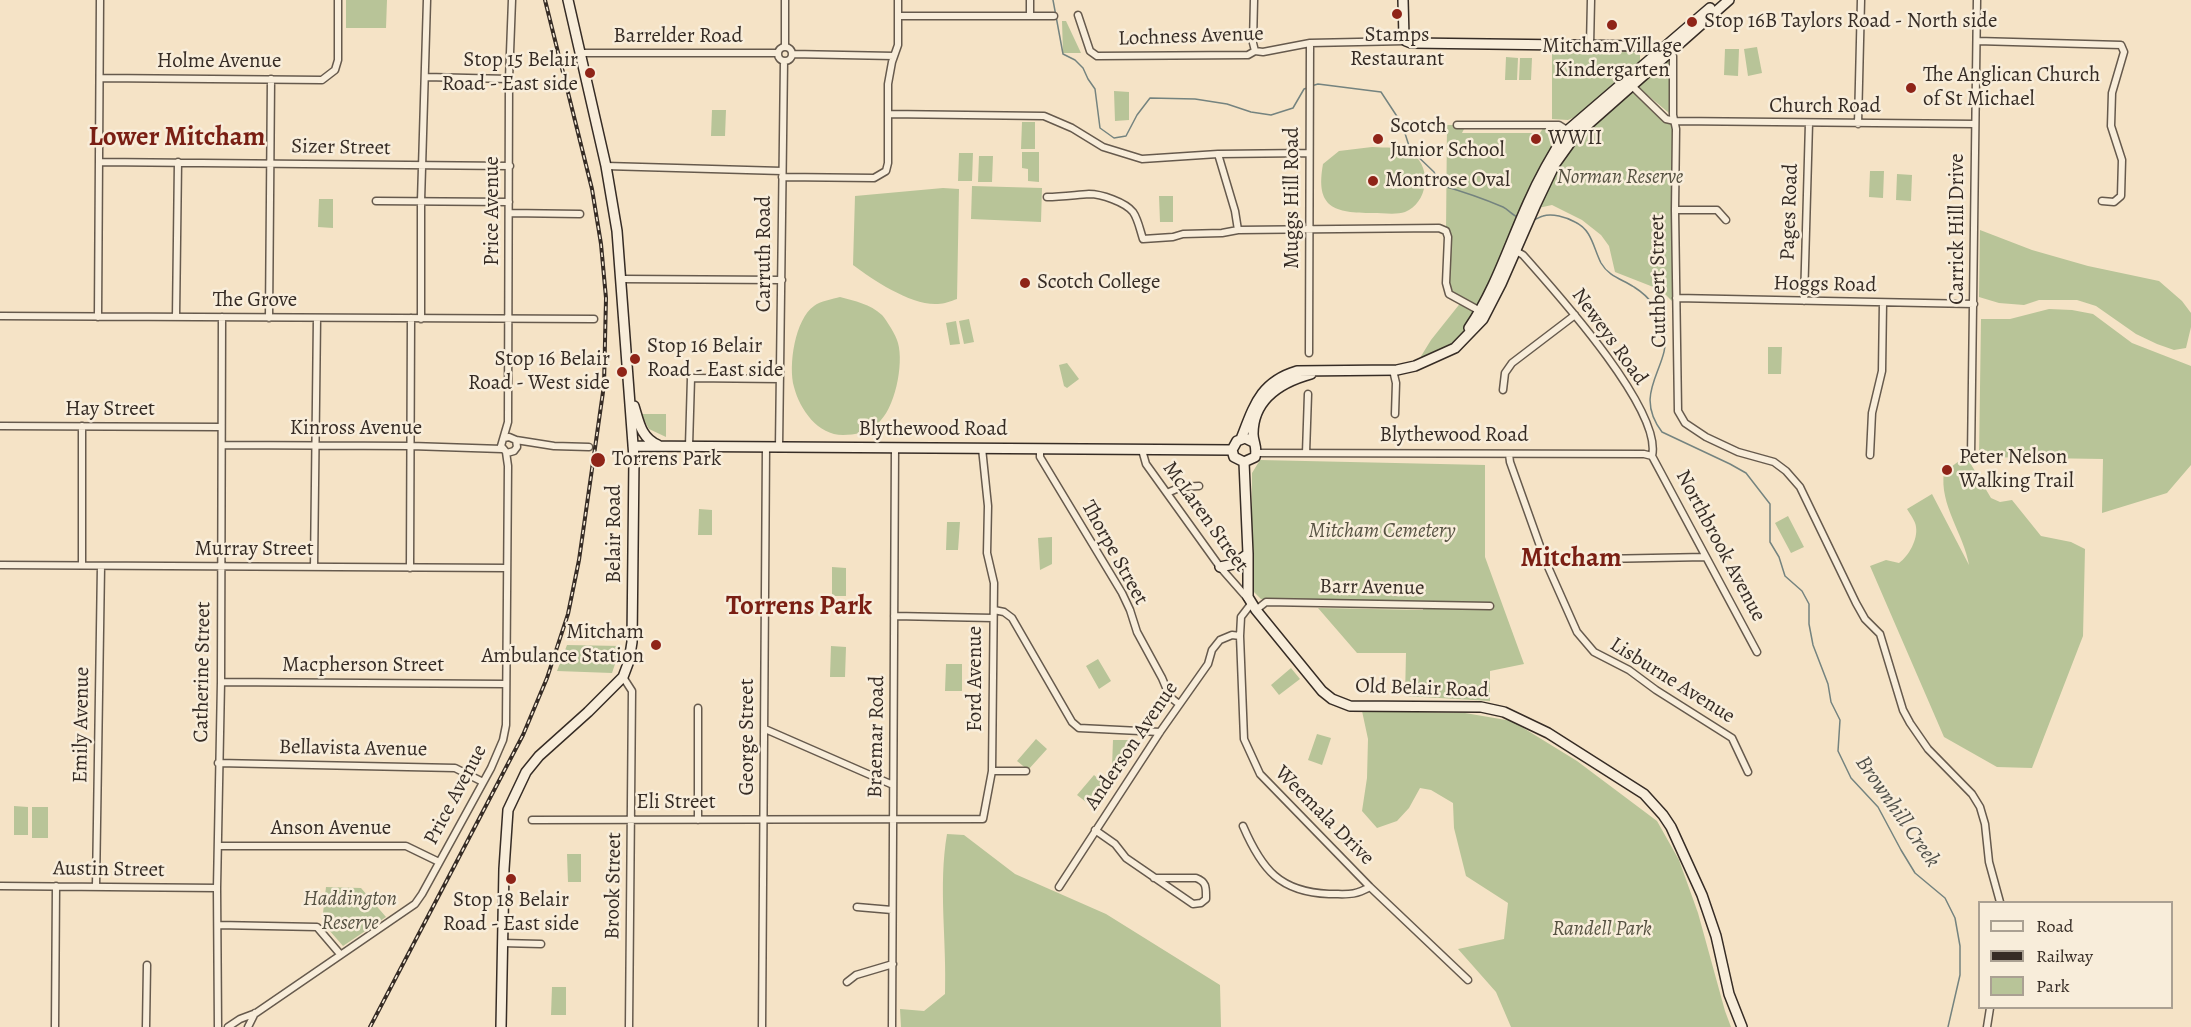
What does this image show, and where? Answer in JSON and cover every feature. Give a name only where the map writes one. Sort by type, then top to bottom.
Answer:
[{"type":"main road","name":"Belair Road","points":[[501,1027],[508,810],[526,772],[539,756],[623,677],[629,661],[632,642],[633,446],[618,231],[606,166],[568,0]]},
{"type":"main road","points":[[1403,0],[1405,39],[1422,44],[1633,46],[1650,48],[1659,56]]},
{"type":"main road","points":[[1320,371],[1282,384],[1271,392],[1262,404],[1254,422],[1253,442],[1256,453],[1252,460],[1244,462],[1237,460],[1232,450],[1241,439],[1262,391],[1285,375],[1297,371],[1393,370],[1415,366],[1441,355],[1483,313],[1554,153],[1572,133],[1720,0]]},
{"type":"main road","points":[[1659,56],[1728,0]]},
{"type":"main road","points":[[1633,46],[1651,63]]},
{"type":"main road","points":[[630,395],[643,435],[647,440],[664,446]]},
{"type":"main road","points":[[1241,439],[1253,442]]},
{"type":"main road","name":"Blythewood Road","points":[[633,446],[1232,450]]},
{"type":"main road","points":[[1244,462],[1252,605]]},
{"type":"main road","points":[[1221,567],[1234,564],[1248,554]]},
{"type":"main road","name":"Old Belair Road","points":[[1252,605],[1315,684],[1332,699],[1356,706],[1480,707],[1504,712],[1548,733],[1644,794],[1663,814],[1702,895],[1716,936],[1729,994],[1742,1027]]},
{"type":"street","points":[[98,317],[100,0]]},
{"type":"street","name":"Holme Avenue","points":[[100,78],[322,80],[335,70],[338,60],[338,0]]},
{"type":"street","points":[[421,318],[421,201],[427,0]]},
{"type":"street","name":"Price Avenue","points":[[228,1027],[256,1013],[415,904],[483,782],[503,740],[506,725],[510,319],[509,79],[512,0]]},
{"type":"street","points":[[785,0],[785,47]]},
{"type":"street","points":[[606,166],[874,178],[882,174],[886,171],[888,163],[888,84],[898,45],[898,0]]},
{"type":"street","points":[[1030,0],[1030,16]]},
{"type":"street","points":[[1254,0],[1253,43],[1255,51]]},
{"type":"street","points":[[1590,46],[1591,0]]},
{"type":"street","points":[[1858,124],[1860,0]]},
{"type":"street","name":"Carrick Hill Drive","points":[[1971,458],[1977,0]]},
{"type":"street","name":"Lochness Avenue","points":[[1078,15],[1090,51],[1094,56],[1248,55],[1255,51],[1263,52],[1310,43],[1405,39]]},
{"type":"street","points":[[898,16],[1054,16]]},
{"type":"street","points":[[1977,41],[2121,45],[2124,52],[2112,93],[2111,126],[2122,160],[2121,196],[2114,202],[2102,201]]},
{"type":"street","name":"Muggs Hill Road","points":[[1309,353],[1310,43]]},
{"type":"street","points":[[785,47],[781,48],[777,54],[778,57],[788,61],[792,54]]},
{"type":"street","points":[[785,47],[791,50],[792,54]]},
{"type":"street","name":"Barrelder Road","points":[[579,53],[777,54]]},
{"type":"street","points":[[792,54],[894,56]]},
{"type":"street","name":"Cuthbert Street","points":[[1673,56],[1676,404],[1681,418],[1692,428],[1738,452],[1774,462],[1786,471],[1800,487],[1856,603],[1865,619],[1880,634],[1903,710],[1910,723],[1928,750],[1972,794],[1983,813],[1989,862],[1999,901]]},
{"type":"street","name":"Carruth Road","points":[[779,447],[784,61]]},
{"type":"street","points":[[426,77],[509,79]]},
{"type":"street","points":[[269,318],[271,79]]},
{"type":"street","points":[[1628,83],[1666,119],[1675,121]]},
{"type":"street","points":[[888,114],[1044,116],[1072,128],[1103,147],[1142,159],[1218,154],[1308,153]]},
{"type":"street","name":"Church Road","points":[[1675,121],[1975,124]]},
{"type":"street","name":"Pages Road","points":[[1804,302],[1809,123]]},
{"type":"street","points":[[1457,125],[1559,125],[1572,133]]},
{"type":"street","points":[[1218,154],[1235,211],[1238,230]]},
{"type":"street","name":"Sizer Street","points":[[99,162],[510,166]]},
{"type":"street","points":[[176,317],[178,162]]},
{"type":"street","points":[[1047,197],[1095,194],[1128,207],[1133,213],[1143,239],[1238,230],[1431,227],[1444,229],[1448,237],[1446,283],[1449,294],[1483,313]]},
{"type":"street","points":[[376,201],[509,202]]},
{"type":"street","points":[[1675,210],[1717,210],[1726,220]]},
{"type":"street","points":[[509,213],[580,214]]},
{"type":"street","name":"Neweys Road","points":[[1512,249],[1523,255],[1575,315],[1633,395],[1650,429],[1654,445],[1652,456]]},
{"type":"street","points":[[622,279],[782,280]]},
{"type":"street","name":"Hoggs Road","points":[[1676,298],[1974,304]]},
{"type":"street","points":[[1870,455],[1872,413],[1882,371],[1883,303]]},
{"type":"street","points":[[1503,390],[1505,373],[1512,363],[1575,315]]},
{"type":"street","name":"The Grove","points":[[0,316],[594,319]]},
{"type":"street","name":"Catherine Street","points":[[218,1027],[222,317]]},
{"type":"street","points":[[314,567],[317,318]]},
{"type":"street","points":[[410,568],[411,318]]},
{"type":"street","points":[[1393,370],[1396,383],[1395,414]]},
{"type":"street","points":[[689,446],[691,378],[780,379]]},
{"type":"street","points":[[1494,380],[1504,379]]},
{"type":"street","points":[[1306,453],[1308,394]]},
{"type":"street","name":"Price Avenue","points":[[507,447],[514,439],[508,422]]},
{"type":"street","name":"Hay Street","points":[[0,426],[221,428]]},
{"type":"street","points":[[82,426],[82,565]]},
{"type":"street","points":[[507,447],[514,439]]},
{"type":"street","name":"Kinross Avenue","points":[[514,439],[529,444]]},
{"type":"street","name":"Kinross Avenue","points":[[222,446],[507,447],[529,444],[589,447]]},
{"type":"street","name":"George Street","points":[[762,1027],[766,447]]},
{"type":"street","name":"Braemar Road","points":[[892,1027],[895,448]]},
{"type":"street","name":"Ford Avenue","points":[[892,819],[983,819],[992,771],[994,583],[987,553],[988,506],[982,448]]},
{"type":"street","name":"Thorpe Street","points":[[1040,448],[1040,458],[1128,603],[1135,628],[1170,696],[1179,704]]},
{"type":"street","name":"McLaren Street","points":[[1142,450],[1146,464],[1221,567],[1252,605]]},
{"type":"street","name":"Blythewood Road","points":[[1256,453],[1644,454],[1652,456]]},
{"type":"street","name":"Lisburne Avenue","points":[[1509,454],[1545,560],[1577,632],[1594,652],[1629,670],[1656,690],[1732,738],[1748,772]]},
{"type":"street","name":"Northbrook Avenue","points":[[1652,456],[1757,652]]},
{"type":"street","points":[[1167,493],[1181,487],[1198,486]]},
{"type":"street","points":[[1545,560],[1706,557]]},
{"type":"street","name":"Murray Street","points":[[0,565],[507,568]]},
{"type":"street","name":"Emily Avenue","points":[[96,886],[101,566]]},
{"type":"street","name":"Barr Avenue","points":[[1252,605],[1266,602],[1490,606]]},
{"type":"street","name":"Weemala Drive","points":[[1252,605],[1241,617],[1244,739],[1260,774],[1370,887],[1468,980]]},
{"type":"street","points":[[994,610],[1004,612],[1012,618],[1072,722],[1079,728],[1160,732]]},
{"type":"street","points":[[894,616],[993,618]]},
{"type":"street","name":"Anderson Avenue","points":[[1059,887],[1160,732],[1208,664],[1212,650],[1220,640],[1233,635],[1240,636]]},
{"type":"street","name":"Brook Street","points":[[623,677],[632,691],[628,1027]]},
{"type":"street","name":"Macpherson Street","points":[[221,682],[506,684]]},
{"type":"street","points":[[698,708],[698,820]]},
{"type":"street","points":[[765,729],[893,785]]},
{"type":"street","name":"Bellavista Avenue","points":[[218,763],[455,768],[483,782]]},
{"type":"street","points":[[992,771],[1026,771]]},
{"type":"street","name":"Eli Street","points":[[532,820],[892,819]]},
{"type":"street","points":[[1243,826],[1249,842],[1271,873],[1288,887],[1311,893],[1354,895],[1370,887]]},
{"type":"street","points":[[1095,830],[1115,844],[1126,858],[1154,878],[1193,904],[1201,903],[1206,899],[1207,886],[1202,880],[1154,878]]},
{"type":"street","name":"Anson Avenue","points":[[219,846],[406,846],[439,862]]},
{"type":"street","name":"Austin Street","points":[[0,886],[217,888]]},
{"type":"street","points":[[55,1027],[56,886]]},
{"type":"street","points":[[858,907],[892,910]]},
{"type":"street","points":[[218,925],[317,927],[340,954]]},
{"type":"street","points":[[502,943],[542,944]]},
{"type":"street","points":[[848,982],[856,975],[892,964]]},
{"type":"street","points":[[146,1027],[147,965]]},
{"type":"street","points":[[1987,1027],[1990,1009]]},
{"type":"street","name":"Price Avenue","points":[[248,1027],[256,1013]]},
{"type":"green space","points":[[346,0],[387,0],[386,28],[346,28]]},
{"type":"green space","points":[[1062,21],[1066,21],[1081,53],[1063,53]]},
{"type":"green space","points":[[1757,47],[1762,73],[1748,76],[1744,49]]},
{"type":"green space","points":[[1725,49],[1739,49],[1738,76],[1724,75]]},
{"type":"green space","points":[[1633,52],[1640,55],[1640,63],[1577,116],[1568,120],[1552,119],[1552,53]]},
{"type":"green space","points":[[1506,57],[1518,58],[1517,80],[1505,80]]},
{"type":"green space","points":[[1520,58],[1532,58],[1531,80],[1519,80]]},
{"type":"green space","points":[[1669,58],[1669,113],[1639,88],[1640,83]]},
{"type":"green space","name":"Norman Reserve","points":[[1631,85],[1666,119],[1675,121],[1674,303],[1661,290],[1615,272],[1609,246],[1601,235],[1582,220],[1552,205],[1538,208],[1551,179],[1568,152]]},
{"type":"green space","points":[[1114,91],[1129,92],[1129,120],[1115,121]]},
{"type":"green space","points":[[712,110],[726,110],[725,136],[711,136]]},
{"type":"green space","points":[[1022,122],[1035,122],[1035,149],[1021,149]]},
{"type":"green space","points":[[1447,125],[1466,125],[1462,133],[1540,133],[1545,125],[1568,130],[1480,311],[1455,348],[1415,366],[1431,340],[1462,301],[1449,294],[1446,231]]},
{"type":"green space","name":"Montrose Oval","points":[[1372,147],[1404,150],[1419,160],[1425,176],[1423,193],[1419,201],[1405,212],[1348,212],[1330,205],[1325,199],[1321,179],[1323,164],[1339,151]]},
{"type":"green space","points":[[1022,152],[1039,152],[1039,182],[1028,181],[1028,169],[1022,168]]},
{"type":"green space","points":[[959,153],[973,153],[972,181],[958,181]]},
{"type":"green space","points":[[979,156],[993,156],[992,182],[978,182]]},
{"type":"green space","points":[[1870,171],[1884,171],[1883,198],[1869,197]]},
{"type":"green space","points":[[1897,174],[1912,175],[1911,201],[1896,200]]},
{"type":"green space","points":[[972,186],[1042,188],[1041,222],[971,219]]},
{"type":"green space","points":[[943,188],[959,189],[957,299],[938,304],[917,301],[882,284],[853,265],[855,196]]},
{"type":"green space","points":[[1159,196],[1173,196],[1173,222],[1160,222]]},
{"type":"green space","points":[[319,199],[333,199],[333,228],[318,227]]},
{"type":"green space","points":[[1980,230],[2032,250],[2088,266],[2159,281],[2182,301],[2191,313],[2191,327],[2186,348],[2174,350],[2157,344],[2136,334],[2096,306],[2077,300],[2039,300],[2024,305],[1999,303],[1979,297]]},
{"type":"green space","points":[[840,297],[867,306],[882,315],[895,336],[900,352],[899,374],[889,408],[877,424],[861,433],[847,435],[826,431],[811,420],[797,396],[792,378],[795,344],[807,312],[823,301]]},
{"type":"green space","points":[[2049,309],[2093,314],[2132,343],[2191,366],[2191,465],[2167,493],[2102,513],[2103,459],[1979,457],[1981,319],[2010,319]]},
{"type":"green space","points":[[969,319],[974,342],[964,344],[959,321]]},
{"type":"green space","points":[[956,321],[960,344],[950,345],[946,323]]},
{"type":"green space","points":[[1768,347],[1782,347],[1781,374],[1768,374]]},
{"type":"green space","points":[[1067,363],[1079,379],[1067,388],[1064,386],[1059,365]]},
{"type":"green space","points":[[641,414],[666,414],[666,437],[649,429]]},
{"type":"green space","points":[[1966,456],[1991,498],[2000,502],[2012,500],[2041,536],[2071,542],[2085,549],[2083,636],[2032,768],[1997,767],[1944,737],[1870,566],[1886,560],[1899,563],[1906,556],[1912,547],[1916,532],[1915,523],[1907,509],[1932,494],[1969,565],[1948,508],[1943,484],[1944,472]]},
{"type":"green space","name":"Mitcham Cemetery","points":[[1260,460],[1485,465],[1485,557],[1524,664],[1490,671],[1490,701],[1405,696],[1406,653],[1357,653],[1318,608],[1423,610],[1423,603],[1261,599],[1251,589],[1252,473]]},
{"type":"green space","points":[[699,509],[712,510],[712,535],[698,535]]},
{"type":"green space","points":[[1788,516],[1804,547],[1791,553],[1775,523]]},
{"type":"green space","points":[[947,522],[960,522],[958,550],[946,550]]},
{"type":"green space","points":[[1052,537],[1052,564],[1040,570],[1038,538]]},
{"type":"green space","points":[[832,567],[846,568],[846,596],[832,596]]},
{"type":"green space","points":[[567,645],[621,646],[612,673],[557,671]]},
{"type":"green space","points":[[831,646],[846,647],[845,677],[830,677]]},
{"type":"green space","points":[[1098,659],[1111,681],[1099,689],[1086,666]]},
{"type":"green space","points":[[946,664],[962,664],[962,691],[945,691]]},
{"type":"green space","points":[[1291,668],[1300,679],[1279,695],[1271,685]]},
{"type":"green space","name":"Randell Park","points":[[1362,711],[1465,713],[1512,721],[1577,761],[1657,821],[1679,860],[1698,913],[1731,1027],[1511,1027],[1496,992],[1458,949],[1504,939],[1508,903],[1466,876],[1454,828],[1453,803],[1431,790],[1420,788],[1409,808],[1397,821],[1377,828],[1362,811],[1367,778],[1368,739]]},
{"type":"green space","points":[[1317,734],[1331,738],[1322,765],[1308,760]]},
{"type":"green space","points":[[1036,739],[1047,749],[1028,770],[1017,761]]},
{"type":"green space","points":[[1113,740],[1128,740],[1127,768],[1112,767]]},
{"type":"green space","points":[[1094,775],[1103,783],[1086,802],[1077,795]]},
{"type":"green space","points":[[14,806],[28,807],[28,835],[14,835]]},
{"type":"green space","points":[[32,807],[48,807],[48,838],[32,838]]},
{"type":"green space","points":[[947,834],[964,835],[1015,874],[1106,914],[1220,985],[1221,1027],[901,1027],[900,1009],[924,1011],[945,994],[943,873]]},
{"type":"green space","points":[[567,854],[581,854],[581,882],[568,882]]},
{"type":"green space","name":"Haddington Reserve","points":[[326,887],[361,888],[386,917],[343,946],[322,922]]},
{"type":"green space","points":[[552,987],[566,987],[566,1015],[551,1015]]},
{"type":"waterway","name":"Brownhill Creek","points":[[1053,0],[1063,54],[1075,60],[1083,68],[1095,89],[1100,128],[1114,138],[1126,136],[1137,115],[1150,98],[1195,99],[1271,115],[1293,108],[1304,89],[1307,88]]},
{"type":"waterway","name":"Brownhill Creek","points":[[1311,86],[1318,84],[1381,92],[1402,124],[1410,149],[1434,172],[1440,185],[1505,208],[1518,217]]},
{"type":"waterway","name":"Brownhill Creek","points":[[1531,221],[1543,216],[1555,215],[1581,225],[1589,234],[1604,268],[1640,291],[1650,301],[1658,312],[1665,331],[1663,357],[1651,392],[1650,404],[1653,417],[1662,432],[1746,473],[1770,504],[1770,542],[1779,557],[1785,576],[1802,591],[1809,604],[1809,624],[1813,645],[1828,684],[1831,702],[1840,720],[1838,751],[1851,778],[1878,807],[1915,873],[1945,898],[1955,918],[1960,946],[1960,975],[1948,1027]]},
{"type":"railway","points":[[370,1027],[523,735],[547,678],[568,614],[579,560],[604,385],[606,298],[601,244],[592,189],[545,0]]},
{"type":"place","name":"Stamps Restaurant","points":[[1397,14]]},
{"type":"place","name":"Stop 16B Taylors Road - North side","points":[[1692,22]]},
{"type":"place","name":"Mitcham Village Kindergarten","points":[[1612,25]]},
{"type":"place","name":"Stop 15 Belair Road - East side","points":[[590,73]]},
{"type":"place","name":"The Anglican Church of St Michael","points":[[1911,88]]},
{"type":"place","name":"Scotch Junior School","points":[[1378,139]]},
{"type":"place","name":"WWII","points":[[1536,139]]},
{"type":"place","name":"Montrose Oval","points":[[1373,181]]},
{"type":"place","name":"Scotch College","points":[[1025,283]]},
{"type":"place","name":"Stop 16 Belair Road - East side","points":[[635,359]]},
{"type":"place","name":"Stop 16 Belair Road - West side","points":[[622,372]]},
{"type":"place","name":"Torrens Park","points":[[598,460]]},
{"type":"place","name":"Peter Nelson Walking Trail","points":[[1947,470]]},
{"type":"place","name":"Mitcham Ambulance Station","points":[[656,645]]},
{"type":"place","name":"Stop 18 Belair Road - East side","points":[[511,879]]},
{"type":"district","name":"Lower Mitcham","points":[[177,138]]},
{"type":"district","name":"Mitcham","points":[[1571,559]]},
{"type":"district","name":"Torrens Park","points":[[799,607]]}]
